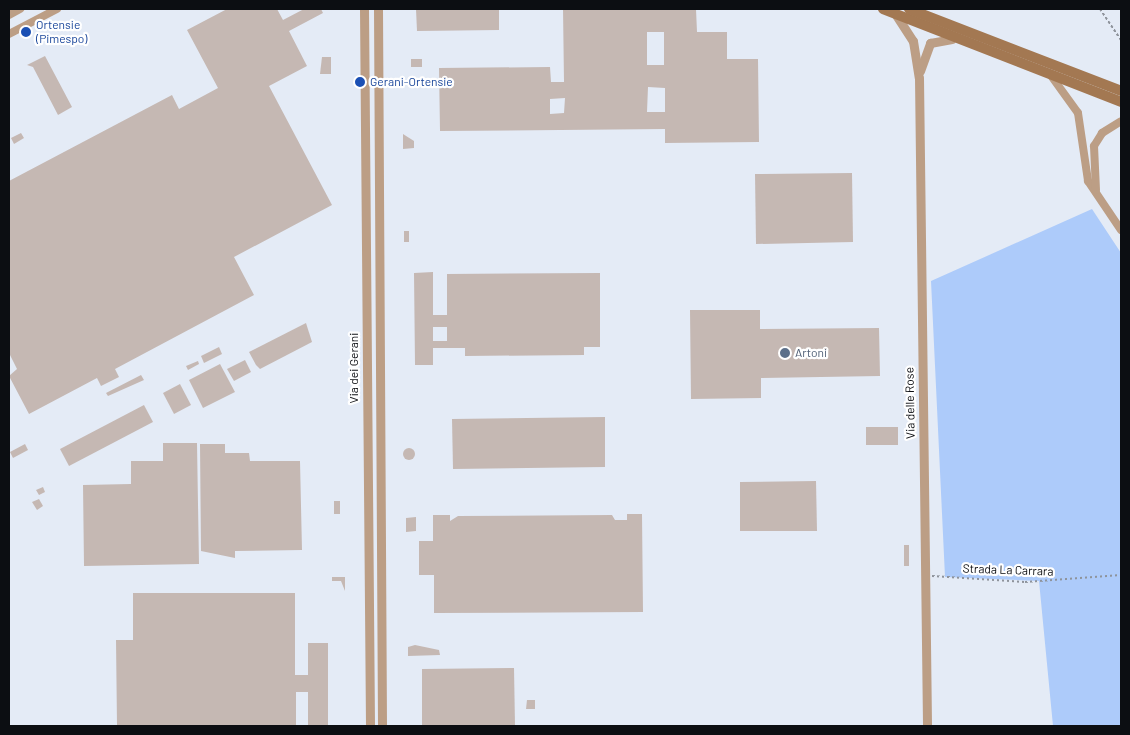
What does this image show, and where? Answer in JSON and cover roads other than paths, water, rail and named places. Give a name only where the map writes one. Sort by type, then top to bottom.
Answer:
[{"type":"main road","points":[[883,9],[952,39],[1121,102]]},
{"type":"main road","points":[[909,9],[941,23],[1121,91]]},
{"type":"street","points":[[9,14],[20,9]]},
{"type":"street","points":[[9,34],[57,9]]},
{"type":"street","name":"Via dei Gerani","points":[[364,9],[370,726]]},
{"type":"street","name":"Via dei Gerani","points":[[378,9],[382,726]]},
{"type":"street","points":[[929,9],[941,23]]},
{"type":"street","points":[[896,15],[912,41],[919,78]]},
{"type":"street","points":[[919,78],[930,43],[952,39]]},
{"type":"street","points":[[1052,77],[1078,113],[1088,181],[1121,230]]},
{"type":"street","name":"Via delle Rose","points":[[919,78],[927,726]]},
{"type":"street","points":[[1098,197],[1093,177],[1094,146],[1102,133],[1121,121]]},
{"type":"place","name":"Ortensie (Pimespo)","points":[[26,32]]},
{"type":"place","name":"Gerani-Ortensie","points":[[360,82]]},
{"type":"place","name":"Artoni","points":[[785,353]]}]
